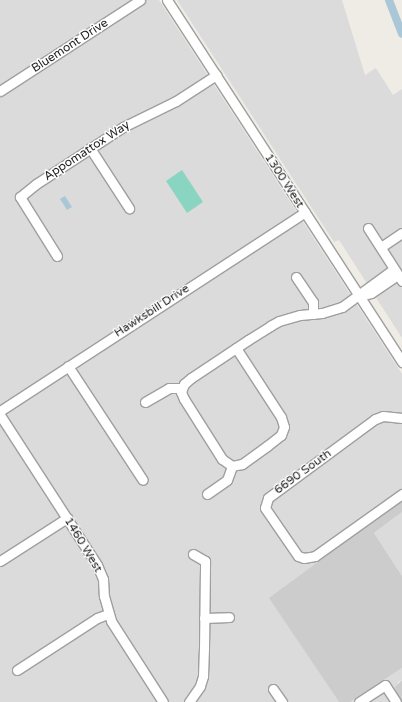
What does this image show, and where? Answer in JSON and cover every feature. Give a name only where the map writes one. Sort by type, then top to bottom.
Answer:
[{"type":"street","name":"Bluemont Drive","points":[[0,91],[140,0]]},
{"type":"street","name":"1300 West","points":[[167,0],[402,362]]},
{"type":"street","name":"Appomattox Way","points":[[57,256],[20,198],[36,184],[134,120],[176,100],[216,75]]},
{"type":"street","points":[[90,148],[129,208]]},
{"type":"street","name":"Hawksbill Drive","points":[[0,411],[305,212]]},
{"type":"street","points":[[236,348],[281,417],[284,427],[281,435],[267,446],[242,464],[232,466],[222,460],[184,399],[182,388],[187,381],[236,348],[279,321],[289,317],[332,311],[360,296],[367,287],[398,275],[368,228]]},
{"type":"street","points":[[381,247],[402,233]]},
{"type":"street","points":[[296,277],[313,302],[313,314]]},
{"type":"street","points":[[68,366],[143,480]]},
{"type":"street","points":[[145,402],[169,388],[182,388]]},
{"type":"street","name":"1460 West","points":[[0,415],[100,571],[108,614],[114,628],[163,702]]},
{"type":"street","name":"6690 South","points":[[402,418],[383,416],[375,419],[268,498],[265,508],[298,556],[304,558],[315,556],[402,494]]},
{"type":"street","points":[[208,494],[227,480],[232,466]]},
{"type":"street","points":[[0,561],[67,518]]},
{"type":"street","points":[[189,702],[200,686],[203,676],[205,561],[193,554]]},
{"type":"street","points":[[17,670],[98,618],[108,614]]},
{"type":"street","points":[[204,618],[229,617]]},
{"type":"street","points":[[359,702],[385,685],[396,702]]},
{"type":"street","points":[[273,689],[282,702]]},
{"type":"shaded area","points":[[0,0],[159,0],[402,374],[402,500],[270,598],[339,702],[0,702]]},
{"type":"shaded area","points":[[177,0],[342,0],[365,75],[376,68],[393,95],[402,89],[402,338],[339,240],[334,242]]},
{"type":"shaded area","points":[[402,500],[402,512],[374,533],[402,576],[402,668],[350,702],[339,702],[269,598]]},
{"type":"shaded area","points":[[402,512],[402,576],[374,533]]},
{"type":"shaded area","points":[[402,668],[402,680],[398,682],[396,693],[402,702],[350,702]]},
{"type":"shaded area","points":[[402,680],[402,702],[396,693],[395,687]]},
{"type":"green space","points":[[182,170],[203,202],[187,213],[166,181]]},
{"type":"water","points":[[65,196],[72,207],[67,210],[60,199]]},
{"type":"waterway","points":[[389,0],[402,34]]}]
